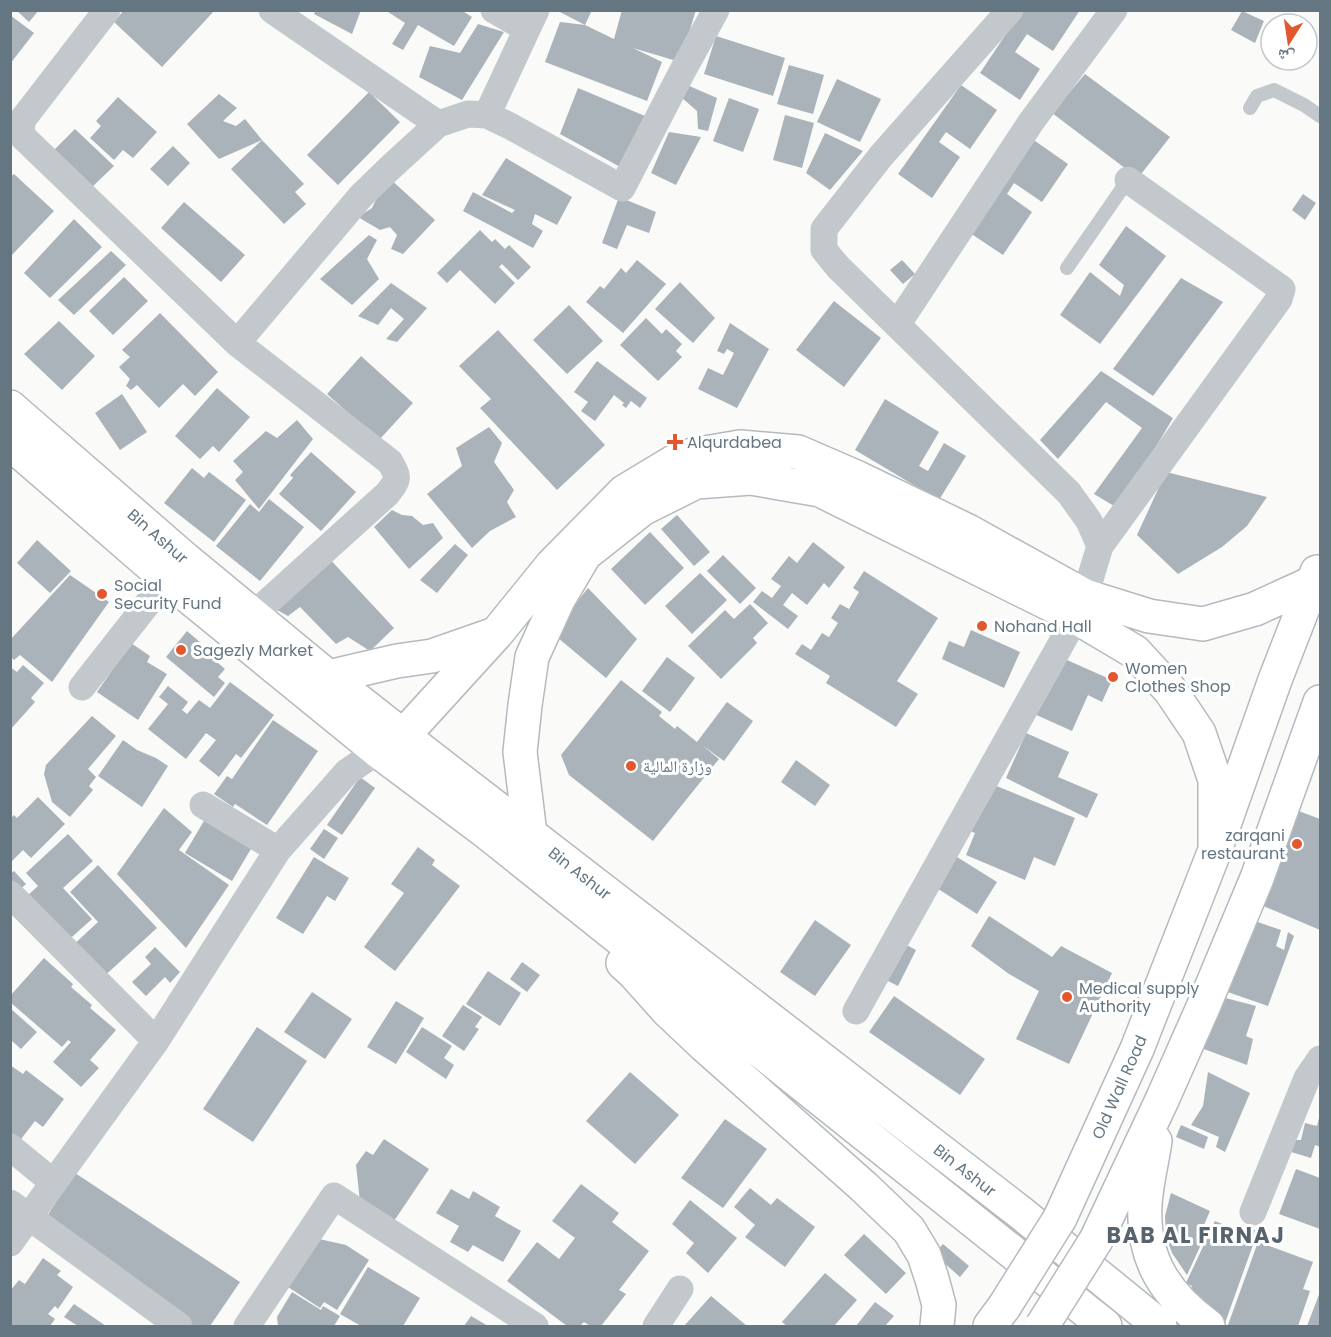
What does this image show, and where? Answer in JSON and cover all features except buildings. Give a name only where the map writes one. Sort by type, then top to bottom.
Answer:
[{"type":"main road","name":"Bin Ashur","points":[[10,406],[185,559],[328,677],[391,744],[530,834],[1021,1213],[1160,1326]]},
{"type":"main road","points":[[10,443],[167,579],[391,744],[486,831],[576,920],[633,972],[690,1032],[864,1187],[909,1230],[924,1255],[939,1305],[937,1326]]},
{"type":"main road","points":[[391,744],[496,634],[552,565],[624,492],[682,458],[740,447],[798,452],[968,531],[1081,606],[1135,652],[1170,690],[1199,733],[1215,780],[1215,850]]},
{"type":"main road","points":[[530,834],[520,752],[525,705],[532,657],[558,600],[585,554],[642,509],[696,482],[751,478],[820,490],[1081,606],[1203,624],[1255,609],[1316,574]]},
{"type":"main road","name":"Old Wall Road","points":[[997,1317],[1060,1218],[1137,1049],[1215,850],[1275,680],[1316,574]]},
{"type":"main road","points":[[328,677],[397,661],[432,656],[496,634]]},
{"type":"main road","points":[[1042,1326],[1096,1240],[1162,1100],[1257,878],[1320,702]]},
{"type":"main road","points":[[486,831],[1105,1326]]},
{"type":"main road","points":[[1162,1100],[1145,1204],[1145,1228],[1150,1252],[1159,1274],[1180,1303],[1208,1326]]},
{"type":"street","points":[[107,10],[22,118],[23,137],[237,343],[390,462],[397,475],[397,482],[387,494],[253,615]]},
{"type":"street","points":[[272,10],[438,124]]},
{"type":"street","points":[[487,115],[532,20],[494,10]]},
{"type":"street","points":[[237,343],[361,196],[438,124],[468,114],[487,115],[622,189],[716,10]]},
{"type":"street","points":[[1010,10],[881,156],[824,229],[824,250],[838,267],[1069,494],[1089,520],[1100,546]]},
{"type":"street","points":[[897,325],[1031,122],[1114,10]]},
{"type":"street","points":[[856,1011],[1081,606],[1100,546],[1279,299],[1282,289],[1128,180]]},
{"type":"street","points":[[82,687],[167,579]]},
{"type":"street","points":[[10,1243],[20,1209],[54,1183],[156,1041],[278,850],[347,772],[391,744]]},
{"type":"street","points":[[203,805],[278,850]]},
{"type":"street","points":[[10,894],[156,1041]]},
{"type":"street","points":[[1253,1212],[1307,1078],[1320,1059]]},
{"type":"street","points":[[10,1147],[54,1183]]},
{"type":"street","points":[[247,1326],[334,1196],[535,1326]]},
{"type":"street","points":[[20,1209],[179,1326]]},
{"type":"street","points":[[656,1326],[680,1289]]},
{"type":"lane","points":[[1250,108],[1257,96],[1274,90],[1320,116]]},
{"type":"lane","points":[[1066,268],[1128,180]]},
{"type":"place","name":"Alqurdabea","points":[[675,442]]},
{"type":"place","name":"Social Security Fund","points":[[102,594]]},
{"type":"place","name":"Nohand Hall","points":[[982,626]]},
{"type":"place","name":"Sagezly Market","points":[[181,650]]},
{"type":"place","name":"Women Clothes Shop","points":[[1113,677]]},
{"type":"place","name":"وزارة المالية","points":[[631,766]]},
{"type":"place","name":"zarqani restaurant","points":[[1297,844]]},
{"type":"place","name":"Medical supply Authority","points":[[1067,997]]},
{"type":"district","name":"BAB AL FIRNAJ","points":[[1196,1235]]}]
